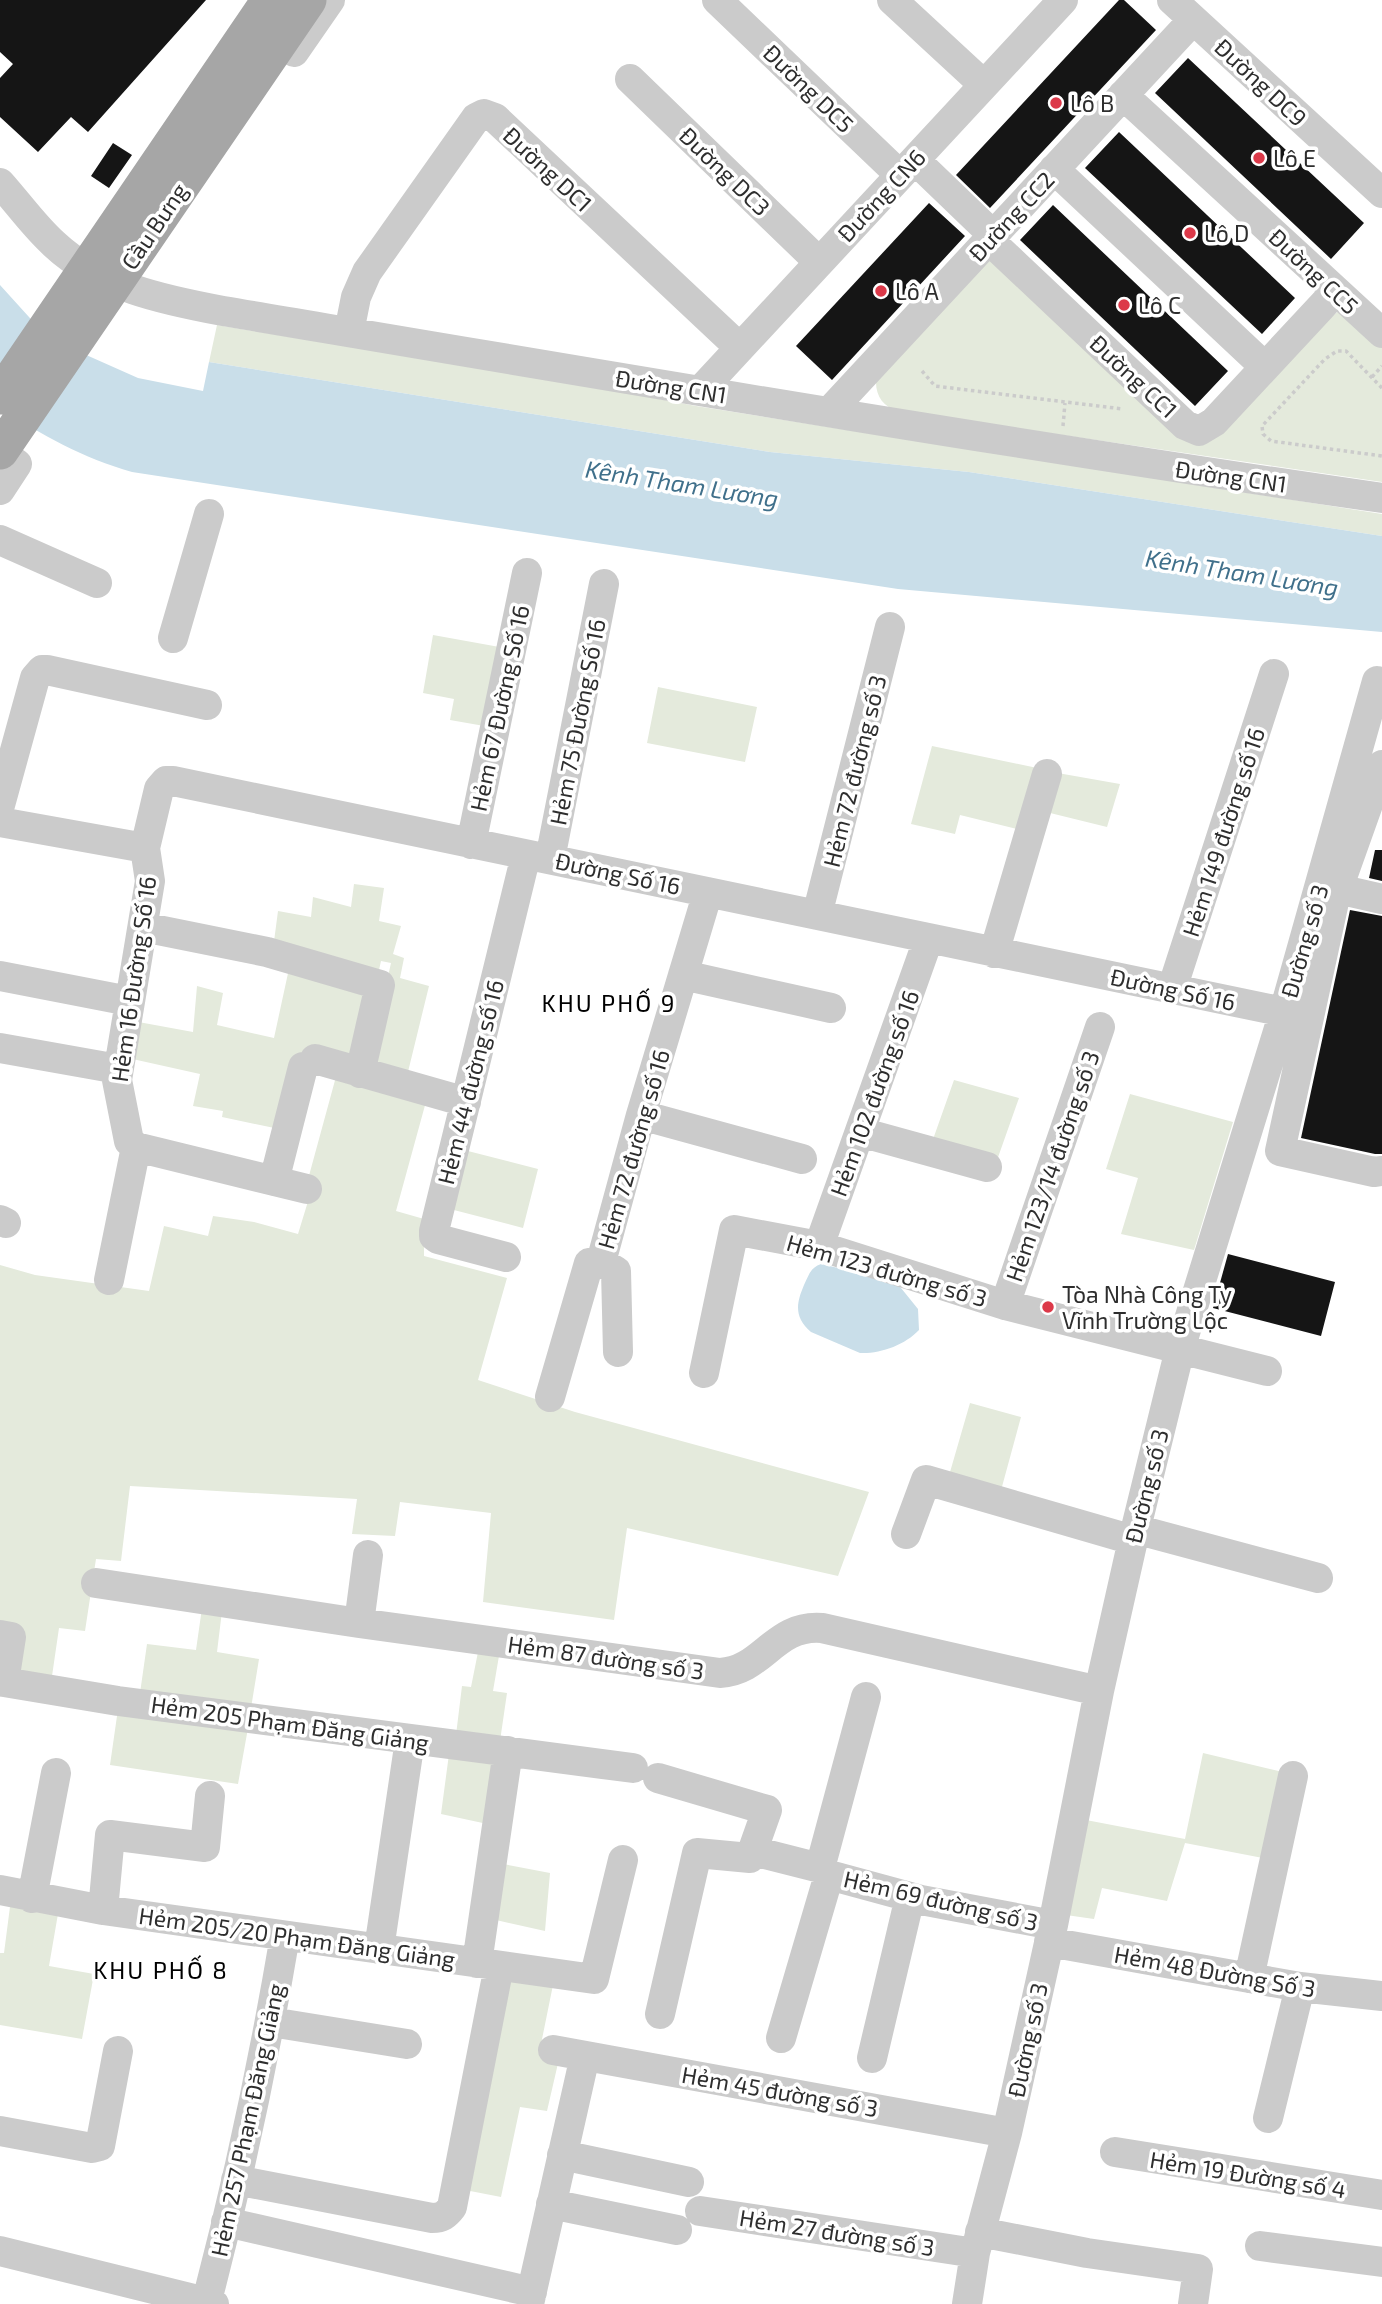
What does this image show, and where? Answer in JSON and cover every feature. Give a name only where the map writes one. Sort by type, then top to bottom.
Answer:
[{"type":"main road","name":"Cầu Bưng","points":[[0,396],[270,0]]},
{"type":"main road","name":"Cầu Bưng","points":[[6,456],[307,0]]},
{"type":"street","points":[[131,288],[330,0]]},
{"type":"street","name":"Đường DC5","points":[[717,0],[991,238]]},
{"type":"street","points":[[892,0],[984,85]]},
{"type":"street","name":"Đường CN6","points":[[700,391],[1063,0]]},
{"type":"street","name":"Đường CC2","points":[[829,412],[1123,95],[1182,10]]},
{"type":"street","name":"Đường DC9","points":[[1182,10],[1382,193]]},
{"type":"street","name":"Đường DC3","points":[[631,79],[819,262]]},
{"type":"street","name":"Đường CC5","points":[[1123,95],[1382,333]]},
{"type":"street","name":"Đường DC1","points":[[349,332],[356,297],[367,272],[476,118],[484,114],[495,118],[740,348]]},
{"type":"street","points":[[1054,169],[1265,367]]},
{"type":"street","name":"Đường CN1","points":[[0,183],[45,235],[70,258],[98,275],[183,303],[829,412],[1175,468],[1382,498]]},
{"type":"street","name":"Đường CC1","points":[[991,238],[1192,429],[1199,431],[1214,422],[1336,291]]},
{"type":"street","points":[[0,490],[6,456]]},
{"type":"street","points":[[173,638],[209,513]]},
{"type":"street","points":[[0,540],[97,583]]},
{"type":"street","name":"Hẻm 67 Đường Số 16","points":[[471,844],[527,573]]},
{"type":"street","name":"Hẻm 75 Đường Số 16","points":[[538,857],[604,584]]},
{"type":"street","name":"Hẻm 72 đường số 3","points":[[817,915],[890,627]]},
{"type":"street","points":[[0,805],[35,678],[42,670],[207,705]]},
{"type":"street","name":"Hẻm 149 đường số 16","points":[[1172,989],[1274,674]]},
{"type":"street","name":"Đường số 3","points":[[967,2304],[978,2243],[1007,2133],[1051,1933],[1134,1534],[1180,1349],[1284,1012],[1377,681]]},
{"type":"street","points":[[1382,765],[1338,890],[1280,1151],[1374,1172],[1382,1171]]},
{"type":"street","points":[[994,953],[1046,774]]},
{"type":"street","name":"Đường Số 16","points":[[145,848],[159,789],[162,784],[173,780],[928,940],[1284,1012]]},
{"type":"street","points":[[0,822],[145,848]]},
{"type":"street","name":"Hẻm 16 Đường Số 16","points":[[136,1147],[129,1141],[118,1091],[118,1069],[150,877],[145,848]]},
{"type":"street","name":"Hẻm 44 đường số 16","points":[[506,1257],[434,1236],[466,1102],[538,857]]},
{"type":"street","points":[[1338,890],[1382,899]]},
{"type":"street","name":"Hẻm 72 đường số 16","points":[[550,1397],[589,1264],[601,1262],[641,1115],[708,892]]},
{"type":"street","points":[[143,927],[383,975],[360,1073]]},
{"type":"street","name":"Hẻm 102 đường số 16","points":[[819,1246],[928,940]]},
{"type":"street","points":[[683,975],[831,1008]]},
{"type":"street","points":[[0,976],[130,1001]]},
{"type":"street","name":"Hẻm 123/14 đường số 3","points":[[1005,1305],[1100,1027]]},
{"type":"street","points":[[0,1048],[118,1069]]},
{"type":"street","points":[[274,1181],[309,1063],[360,1073],[466,1102]]},
{"type":"street","points":[[641,1115],[802,1159]]},
{"type":"street","points":[[860,1132],[987,1167]]},
{"type":"street","points":[[109,1280],[136,1147],[307,1189]]},
{"type":"street","name":"Hẻm 123 đường số 3","points":[[704,1373],[734,1230],[819,1246],[1005,1305],[1267,1371]]},
{"type":"street","points":[[601,1262],[616,1270],[618,1352]]},
{"type":"street","points":[[906,1534],[926,1480],[1318,1578]]},
{"type":"street","points":[[359,1623],[368,1555]]},
{"type":"street","name":"Hẻm 87 đường số 3","points":[[96,1583],[720,1673],[744,1667],[791,1632],[822,1628],[1100,1691]]},
{"type":"street","name":"Hẻm 205 Phạm Đăng Giảng","points":[[0,1635],[11,1637],[4,1682],[118,1701],[508,1751],[645,1773],[767,1810],[753,1851]]},
{"type":"street","points":[[782,2038],[866,1697]]},
{"type":"street","points":[[379,1949],[410,1740]]},
{"type":"street","points":[[236,2180],[432,2218],[447,2214],[452,2207],[488,1964],[508,1751]]},
{"type":"street","points":[[32,1898],[56,1773]]},
{"type":"street","points":[[1249,1978],[1293,1776]]},
{"type":"street","points":[[103,1910],[110,1835],[205,1847],[210,1796]]},
{"type":"street","points":[[660,2014],[697,1853],[750,1858],[753,1851]]},
{"type":"street","name":"Hẻm 69 đường số 3","points":[[753,1851],[910,1897],[1051,1933]]},
{"type":"street","name":"Hẻm 205/20 Phạm Đăng Giảng","points":[[0,1890],[103,1910],[594,1979],[623,1860]]},
{"type":"street","points":[[872,2058],[910,1897]]},
{"type":"street","name":"Hẻm 48 Đường Số 3","points":[[1051,1933],[1249,1978],[1382,1996]]},
{"type":"street","name":"Hẻm 257 Phạm Đăng Giảng","points":[[209,2303],[271,2022],[285,1936]]},
{"type":"street","points":[[1268,2118],[1300,1987]]},
{"type":"street","points":[[271,2022],[407,2044]]},
{"type":"street","name":"Hẻm 45 đường số 3","points":[[553,2049],[1007,2133]]},
{"type":"street","points":[[0,2132],[92,2148],[100,2146],[118,2051]]},
{"type":"street","points":[[226,2222],[531,2298],[585,2056]]},
{"type":"street","name":"Hẻm 19 Đường số 4","points":[[1115,2152],[1382,2195]]},
{"type":"street","points":[[562,2155],[689,2182]]},
{"type":"street","points":[[551,2204],[677,2230]]},
{"type":"street","name":"Hẻm 27 đường số 3","points":[[700,2211],[1087,2253],[1198,2269],[1193,2304]]},
{"type":"street","points":[[1260,2246],[1382,2262]]},
{"type":"street","points":[[0,2251],[209,2303]]},
{"type":"path","points":[[1382,388],[1346,351],[1338,351],[1325,359],[1262,426],[1270,441],[1382,456]]},
{"type":"path","points":[[1372,377],[1382,366]]},
{"type":"path","points":[[922,371],[935,386],[1123,409]]},
{"type":"shaded area","points":[[992,259],[1179,433],[1339,311],[1382,344],[1382,482],[898,411],[889,407],[879,397],[876,382],[983,261]]},
{"type":"shaded area","points":[[217,325],[696,406],[1382,514],[1382,536],[969,472],[770,452],[209,362]]},
{"type":"shaded area","points":[[433,635],[505,648],[490,727],[450,720],[454,699],[423,693]]},
{"type":"shaded area","points":[[658,687],[757,707],[745,762],[647,743]]},
{"type":"shaded area","points":[[932,746],[1042,769],[1025,831],[960,815],[955,834],[911,824]]},
{"type":"shaded area","points":[[1052,772],[1120,784],[1107,827],[1042,811]]},
{"type":"shaded area","points":[[354,884],[384,888],[379,921],[401,926],[393,954],[404,958],[400,978],[429,986],[406,1080],[367,1069],[391,963],[381,961],[377,979],[273,949],[278,911],[311,917],[313,897],[351,907]]},
{"type":"shaded area","points":[[290,964],[375,988],[358,1068],[303,1051],[284,1130],[222,1117],[223,1111],[193,1106],[200,1074],[128,1058],[133,1021],[193,1032],[197,986],[223,993],[217,1025],[274,1038]]},
{"type":"shaded area","points":[[337,1073],[427,1098],[396,1211],[424,1219],[424,1256],[507,1278],[478,1380],[575,1412],[869,1492],[838,1576],[627,1528],[614,1620],[483,1602],[491,1513],[400,1502],[395,1536],[352,1534],[357,1499],[130,1486],[121,1561],[96,1559],[85,1631],[59,1628],[51,1683],[12,1677],[0,1628],[0,1265],[35,1275],[149,1291],[164,1226],[208,1236],[213,1216],[254,1222],[298,1234],[313,1185],[307,1183]]},
{"type":"shaded area","points":[[954,1080],[1019,1098],[996,1163],[931,1145]]},
{"type":"shaded area","points":[[1130,1094],[1233,1122],[1194,1250],[1121,1234],[1138,1178],[1106,1169]]},
{"type":"shaded area","points":[[464,1150],[538,1169],[523,1228],[450,1209]]},
{"type":"shaded area","points":[[970,1403],[1021,1417],[1000,1494],[948,1479]]},
{"type":"shaded area","points":[[202,1608],[222,1611],[217,1652],[259,1659],[251,1708],[140,1693],[147,1644],[196,1650]]},
{"type":"shaded area","points":[[479,1647],[500,1650],[493,1691],[507,1693],[500,1741],[456,1735],[462,1686],[471,1687]]},
{"type":"shaded area","points":[[118,1709],[248,1728],[238,1784],[110,1765]]},
{"type":"shaded area","points":[[1203,1753],[1287,1773],[1268,1859],[1185,1843],[1167,1901],[1102,1888],[1094,1919],[1066,1915],[1086,1820],[1185,1839]]},
{"type":"shaded area","points":[[449,1754],[500,1761],[492,1825],[441,1814]]},
{"type":"shaded area","points":[[503,1864],[550,1873],[545,1931],[496,1920]]},
{"type":"shaded area","points":[[11,1899],[59,1908],[49,1966],[94,1974],[82,2039],[0,2025],[0,1953],[4,1953]]},
{"type":"shaded area","points":[[508,1973],[554,1980],[539,2054],[559,2059],[547,2111],[520,2107],[501,2197],[465,2190]]},
{"type":"water","name":"Kênh Tham Lương","points":[[0,285],[48,338],[138,378],[203,391],[209,362],[770,452],[969,472],[1382,536],[1382,632],[898,589],[132,472],[63,445],[0,408]]},
{"type":"water","points":[[821,1264],[889,1280],[901,1288],[918,1309],[919,1330],[899,1344],[868,1353],[860,1353],[811,1332],[799,1316],[798,1304],[809,1275]]},
{"type":"building","points":[[0,0],[206,0],[88,132],[71,117],[38,152],[0,117],[0,78],[13,64],[0,52]]},
{"type":"building","name":"Lô B","points":[[1119,0],[1124,0],[1156,30],[990,208],[956,175]]},
{"type":"building","name":"Lô E","points":[[1188,58],[1364,223],[1331,259],[1155,93]]},
{"type":"building","name":"Lô D","points":[[1119,132],[1295,298],[1262,334],[1085,168]]},
{"type":"building","points":[[113,143],[132,155],[109,188],[91,176]]},
{"type":"building","name":"Lô A","points":[[929,203],[965,236],[832,380],[796,346]]},
{"type":"building","name":"Lô C","points":[[1053,205],[1228,371],[1195,406],[1020,240]]},
{"type":"building","points":[[1375,850],[1382,850],[1382,881],[1369,878]]},
{"type":"building","points":[[1350,910],[1382,916],[1382,1154],[1301,1138]]},
{"type":"building","points":[[1228,1254],[1335,1282],[1321,1336],[1213,1308]]},
{"type":"place","name":"Lô B","points":[[1056,103]]},
{"type":"place","name":"Lô E","points":[[1259,158]]},
{"type":"place","name":"Lô D","points":[[1190,233]]},
{"type":"place","name":"Lô A","points":[[881,291]]},
{"type":"place","name":"Lô C","points":[[1124,305]]},
{"type":"place","name":"Tòa Nhà Công Ty Vĩnh Trường Lộc","points":[[1048,1307]]},
{"type":"district","name":"KHU PHỐ 9","points":[[609,1002]]},
{"type":"district","name":"KHU PHỐ 8","points":[[161,1969]]}]
